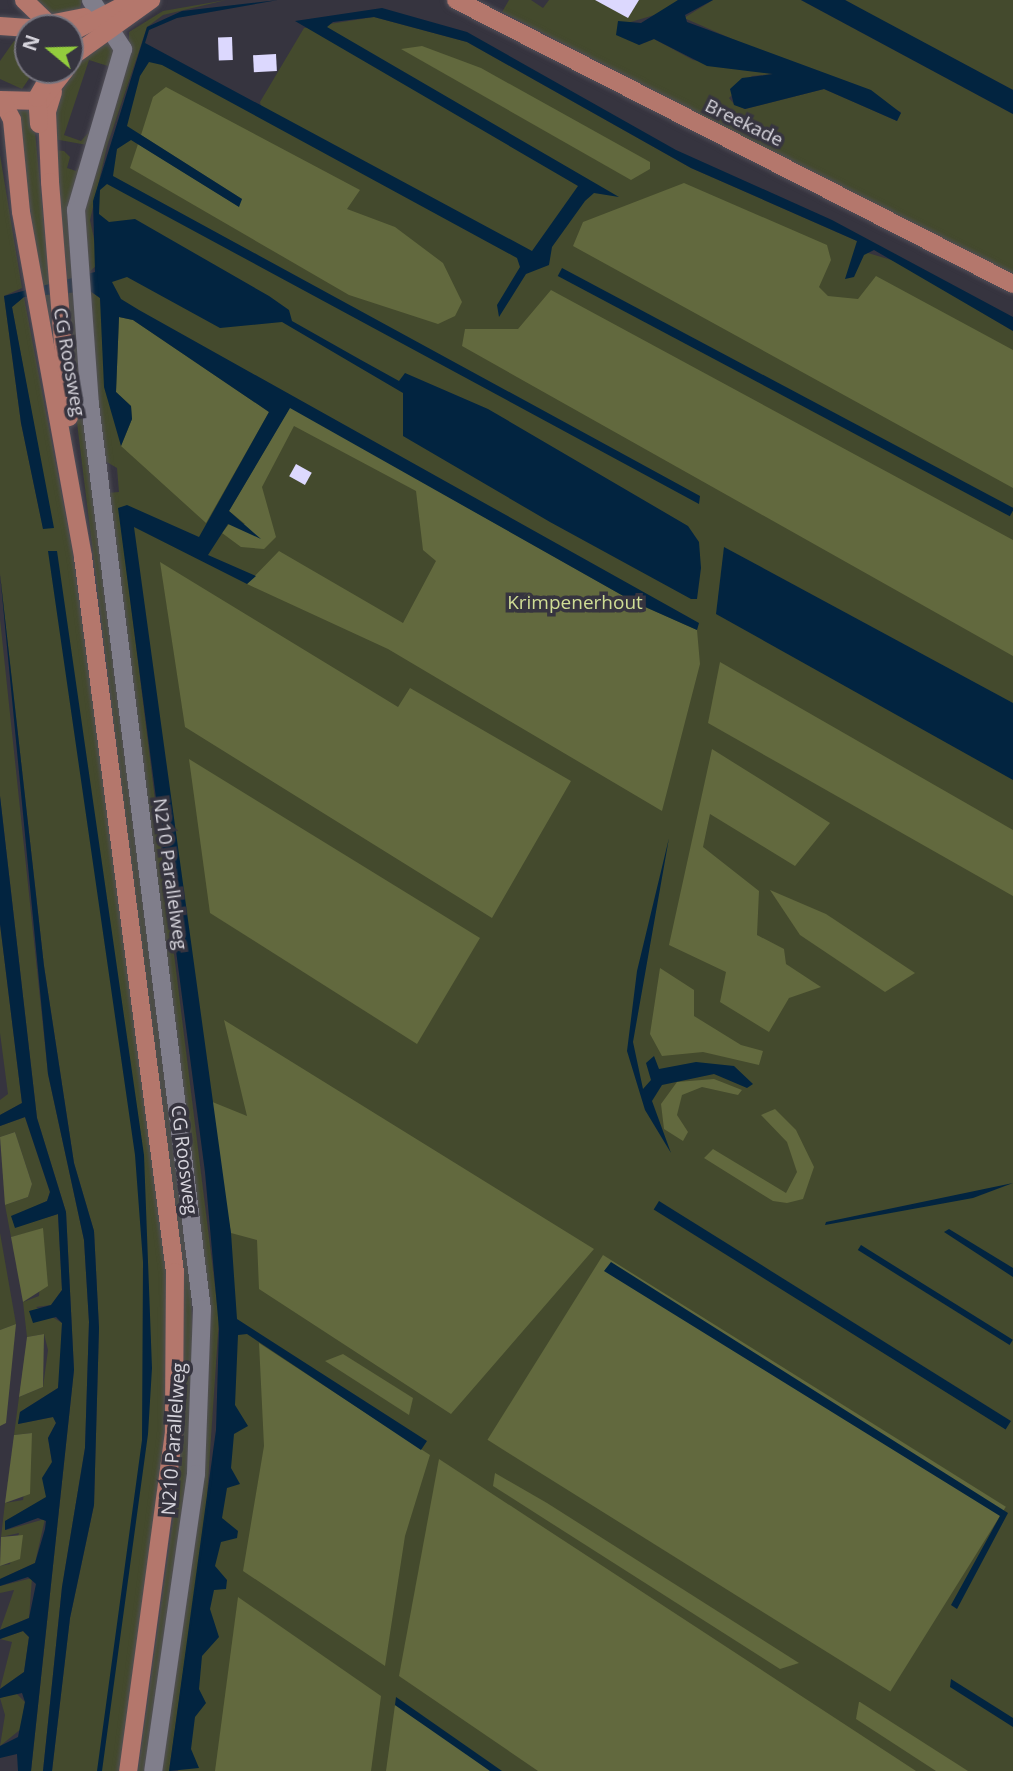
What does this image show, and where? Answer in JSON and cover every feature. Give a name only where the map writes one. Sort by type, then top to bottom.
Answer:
[{"type":"main road","points":[[84,25],[134,0]]},
{"type":"main road","points":[[84,38],[100,15],[151,0]]},
{"type":"main road","name":"Breekade","points":[[456,0],[1013,284]]},
{"type":"main road","points":[[37,102],[45,84]]},
{"type":"main road","points":[[1,107],[37,102],[53,92],[57,84]]},
{"type":"main road","name":"CG Roosweg","points":[[53,92],[47,112],[50,182],[83,556],[175,1272],[174,1432],[128,1771]]},
{"type":"main road","name":"CG Roosweg","points":[[37,102],[50,182]]},
{"type":"main road","name":"CG Roosweg","points":[[1,107],[17,175],[83,556]]},
{"type":"street","name":"N210 Parallelweg","points":[[100,15],[123,59],[78,196],[80,284],[202,1309],[196,1474],[153,1771]]},
{"type":"green space","points":[[35,0],[82,0],[80,9],[52,14]]},
{"type":"green space","name":"Krimpenerhout","points":[[226,0],[163,15],[147,27],[107,146],[90,220],[98,258],[94,208],[145,50],[262,112],[260,102],[304,28],[374,17],[467,42],[691,168],[857,241],[858,250],[898,262],[1013,331],[1013,1771],[178,1771],[215,1520],[227,1275],[119,508],[219,1319],[206,1511],[169,1771],[159,1771],[206,1418],[107,493],[119,492],[117,468],[105,461],[96,402],[90,291],[100,298],[110,408],[98,264],[87,274],[82,208],[129,52],[129,32],[163,11]]},
{"type":"green space","points":[[509,0],[531,0],[543,8],[549,0],[678,0],[668,11],[624,24],[639,45],[654,39],[693,60],[773,74],[752,76],[729,98],[734,104],[745,109],[824,89],[897,121],[901,112],[684,18],[713,0],[801,0],[1013,114],[1013,277],[502,12]]},
{"type":"green space","points":[[845,0],[1013,0],[1013,90],[873,16]]},
{"type":"green space","points":[[14,41],[14,84],[25,84],[22,89],[0,79],[0,61]]},
{"type":"green space","points":[[107,42],[114,46],[114,68],[89,60],[84,75],[84,57]]},
{"type":"green space","points":[[422,46],[481,68],[650,162],[650,169],[631,180],[401,49]]},
{"type":"green space","points":[[65,84],[81,84],[64,135],[81,141],[89,132],[87,145],[54,139],[58,97]]},
{"type":"green space","points":[[166,87],[360,190],[347,209],[395,227],[443,263],[462,302],[455,316],[438,324],[349,295],[130,168],[138,144],[238,206],[242,199],[141,135],[153,97]]},
{"type":"green space","points":[[33,110],[54,331],[77,513],[15,111]]},
{"type":"green space","points":[[55,150],[64,151],[70,157],[67,168],[76,171],[85,156],[71,199],[83,407],[190,1256],[195,1425],[150,1771],[138,1771],[179,1476],[183,1291],[66,332],[69,295]]},
{"type":"green space","points":[[0,155],[22,288],[4,296],[21,423],[43,528],[53,528],[12,307],[24,297],[73,554],[163,1227],[172,1349],[161,1496],[121,1771],[52,1771],[70,1618],[94,1505],[99,1328],[94,1231],[74,1163],[44,966],[0,574]]},
{"type":"green space","points":[[684,183],[827,245],[831,260],[819,287],[828,296],[858,299],[876,276],[1013,350],[1013,488],[573,246],[583,222]]},
{"type":"green space","points":[[551,290],[1013,540],[1013,656],[462,346],[465,329],[518,329]]},
{"type":"green space","points":[[119,317],[133,320],[269,412],[206,523],[121,446],[132,419],[131,406],[116,392]]},
{"type":"green space","points":[[290,407],[634,602],[697,630],[700,664],[662,811],[388,649],[247,584],[279,551],[403,623],[436,561],[423,550],[416,491],[294,426],[262,487],[276,537],[264,549],[241,547],[222,533],[229,524],[245,524],[229,511]]},
{"type":"green space","points":[[160,562],[398,707],[410,688],[571,781],[492,918],[185,727]]},
{"type":"green space","points":[[0,619],[48,1074],[84,1240],[89,1322],[85,1448],[62,1587],[43,1771],[31,1771],[74,1370],[66,1212],[37,1118],[0,796]]},
{"type":"green space","points":[[720,662],[1013,830],[1013,896],[708,723]]},
{"type":"green space","points":[[712,749],[830,823],[795,866],[710,814],[703,847],[759,891],[757,935],[784,949],[786,964],[821,987],[789,998],[769,1032],[720,1002],[726,972],[669,945]]},
{"type":"green space","points":[[189,759],[480,938],[417,1044],[210,913]]},
{"type":"green space","points":[[770,890],[826,914],[915,973],[885,992],[800,935]]},
{"type":"green space","points":[[0,924],[22,1103],[0,1115],[0,1100],[8,1094],[0,1033]]},
{"type":"green space","points":[[660,968],[694,990],[694,1016],[741,1045],[763,1051],[759,1065],[703,1052],[662,1056],[650,1034]]},
{"type":"green space","points":[[224,1020],[594,1249],[451,1414],[259,1289],[257,1240],[231,1233],[217,1157],[210,1101],[247,1116]]},
{"type":"green space","points":[[714,1079],[742,1090],[738,1095],[702,1087],[682,1095],[677,1115],[688,1132],[683,1141],[664,1129],[661,1104],[677,1082]]},
{"type":"green space","points":[[775,1109],[796,1130],[814,1167],[803,1199],[787,1203],[773,1201],[704,1158],[713,1149],[786,1193],[797,1172],[787,1142],[761,1115]]},
{"type":"green space","points":[[25,1117],[50,1192],[47,1201],[12,1217],[15,1227],[58,1214],[62,1290],[51,1305],[36,1307],[62,1323],[61,1368],[58,1388],[20,1412],[18,1424],[53,1417],[56,1423],[48,1438],[52,1462],[46,1498],[5,1521],[6,1530],[45,1519],[35,1563],[0,1579],[0,1566],[10,1564],[19,1533],[1,1537],[5,1503],[23,1500],[32,1433],[14,1435],[19,1397],[43,1387],[48,1350],[44,1334],[27,1337],[23,1302],[39,1296],[43,1229],[11,1237],[5,1205],[28,1197],[32,1184],[15,1132],[0,1137],[0,1126]]},
{"type":"green space","points":[[15,1132],[32,1184],[28,1197],[5,1205],[0,1137]]},
{"type":"green space","points":[[43,1228],[48,1286],[23,1302],[11,1237]]},
{"type":"green space","points":[[0,1233],[16,1324],[0,1330]]},
{"type":"green space","points":[[603,1255],[1006,1507],[890,1692],[487,1440]]},
{"type":"green space","points":[[16,1324],[6,1423],[0,1426],[0,1330]]},
{"type":"green space","points":[[44,1334],[43,1387],[19,1397],[27,1337]]},
{"type":"green space","points":[[259,1343],[430,1455],[405,1536],[385,1666],[243,1571],[264,1446]]},
{"type":"green space","points":[[343,1354],[413,1398],[409,1415],[325,1361]]},
{"type":"green space","points":[[32,1433],[30,1494],[5,1503],[14,1435]]},
{"type":"green space","points":[[439,1459],[916,1771],[538,1771],[399,1676]]},
{"type":"green space","points":[[495,1473],[547,1503],[799,1663],[780,1669],[493,1486]]},
{"type":"green space","points":[[23,1535],[20,1559],[0,1566],[1,1537]]},
{"type":"green space","points":[[32,1578],[29,1618],[0,1630],[14,1590],[0,1593],[0,1586]]},
{"type":"green space","points":[[238,1597],[381,1696],[371,1771],[215,1771]]},
{"type":"green space","points":[[23,1631],[29,1637],[24,1672],[0,1689],[12,1642],[0,1639]]},
{"type":"green space","points":[[16,1693],[25,1702],[21,1729],[0,1746],[5,1715],[0,1698]]},
{"type":"green space","points":[[859,1702],[968,1771],[936,1771],[856,1719]]},
{"type":"green space","points":[[395,1705],[457,1747],[490,1771],[386,1771]]},
{"type":"water","points":[[278,0],[177,18],[149,30],[145,43],[532,251],[578,186],[295,21],[382,8],[467,32],[676,150],[832,220],[1013,317],[1013,331],[874,250],[864,255],[854,277],[845,279],[857,241],[691,168],[467,42],[374,17],[333,22],[327,27],[619,197],[594,193],[585,201],[552,247],[549,265],[526,274],[499,317],[497,305],[520,267],[517,258],[162,65],[149,62],[140,76],[127,126],[242,199],[239,207],[131,140],[117,149],[113,176],[700,496],[699,504],[107,184],[100,190],[99,214],[109,222],[135,219],[269,296],[289,310],[292,321],[361,360],[399,381],[405,373],[488,409],[688,526],[699,542],[701,568],[697,599],[691,599],[550,522],[403,436],[403,393],[282,322],[220,328],[127,277],[112,282],[121,299],[139,310],[699,623],[697,630],[634,602],[290,408],[229,511],[261,539],[228,524],[208,555],[256,576],[247,584],[134,527],[231,1233],[237,1319],[427,1441],[421,1450],[247,1334],[238,1335],[235,1405],[248,1426],[234,1434],[231,1468],[240,1484],[227,1488],[222,1518],[238,1531],[237,1538],[221,1542],[215,1566],[227,1580],[226,1589],[214,1590],[210,1609],[219,1637],[202,1656],[199,1689],[206,1703],[195,1717],[191,1749],[199,1768],[169,1771],[216,1430],[219,1329],[205,1172],[118,508],[127,505],[199,537],[269,412],[133,320],[119,317],[116,392],[131,406],[132,419],[121,446],[104,387],[100,298],[90,291],[24,297],[12,307],[54,528],[43,529],[21,423],[4,296],[95,272],[93,201],[147,27],[182,11]]},
{"type":"water","points":[[678,0],[713,0],[685,15],[687,22],[871,90],[901,113],[897,121],[824,89],[745,109],[734,105],[730,89],[742,78],[773,74],[707,66],[654,39],[639,45],[616,35],[618,21],[641,23]]},
{"type":"water","points":[[801,0],[845,0],[1013,90],[1013,114]]},
{"type":"water","points":[[562,268],[1013,508],[1010,516],[558,276]]},
{"type":"water","points":[[724,547],[1013,703],[1013,780],[716,614]]},
{"type":"water","points":[[48,551],[57,551],[144,1155],[152,1368],[148,1434],[102,1771],[97,1771],[142,1440],[143,1262],[135,1155]]},
{"type":"water","points":[[0,574],[44,966],[74,1163],[94,1231],[99,1328],[94,1505],[70,1618],[52,1771],[43,1771],[62,1587],[85,1448],[89,1322],[84,1240],[48,1074]]},
{"type":"water","points":[[0,796],[37,1118],[66,1212],[74,1370],[31,1771],[18,1771],[17,1754],[0,1758],[0,1746],[18,1737],[25,1702],[22,1693],[0,1698],[0,1689],[24,1672],[29,1637],[23,1631],[0,1639],[0,1630],[29,1618],[36,1584],[28,1577],[0,1586],[0,1579],[35,1563],[45,1529],[46,1521],[38,1518],[5,1530],[5,1521],[46,1497],[42,1478],[52,1462],[48,1438],[56,1423],[53,1417],[18,1424],[20,1412],[58,1388],[62,1323],[56,1317],[33,1323],[29,1311],[51,1305],[62,1290],[58,1214],[15,1228],[11,1216],[47,1201],[50,1192],[25,1117],[0,1126],[0,1115],[22,1103],[0,924]]},
{"type":"water","points":[[669,838],[633,1042],[643,1089],[651,1080],[646,1063],[654,1056],[659,1069],[696,1062],[734,1066],[753,1084],[747,1088],[714,1074],[662,1085],[652,1101],[671,1153],[645,1110],[627,1051],[637,971]]},
{"type":"water","points":[[1013,1183],[973,1198],[825,1225],[826,1222]]},
{"type":"water","points":[[659,1201],[1011,1421],[1006,1429],[654,1209]]},
{"type":"water","points":[[949,1229],[1013,1268],[1013,1277],[944,1232]]},
{"type":"water","points":[[861,1245],[1013,1340],[1010,1345],[858,1250]]},
{"type":"water","points":[[611,1262],[1008,1513],[957,1609],[951,1605],[1000,1516],[604,1271]]},
{"type":"water","points":[[951,1679],[1013,1718],[1013,1727],[950,1687]]},
{"type":"water","points":[[396,1697],[502,1771],[490,1771],[395,1705]]},
{"type":"building","points":[[595,0],[639,0],[628,18]]},
{"type":"building","points":[[218,37],[232,37],[233,60],[219,60]]},
{"type":"building","points":[[276,54],[277,71],[254,72],[253,55]]},
{"type":"building","points":[[296,464],[312,473],[305,485],[289,476]]}]
